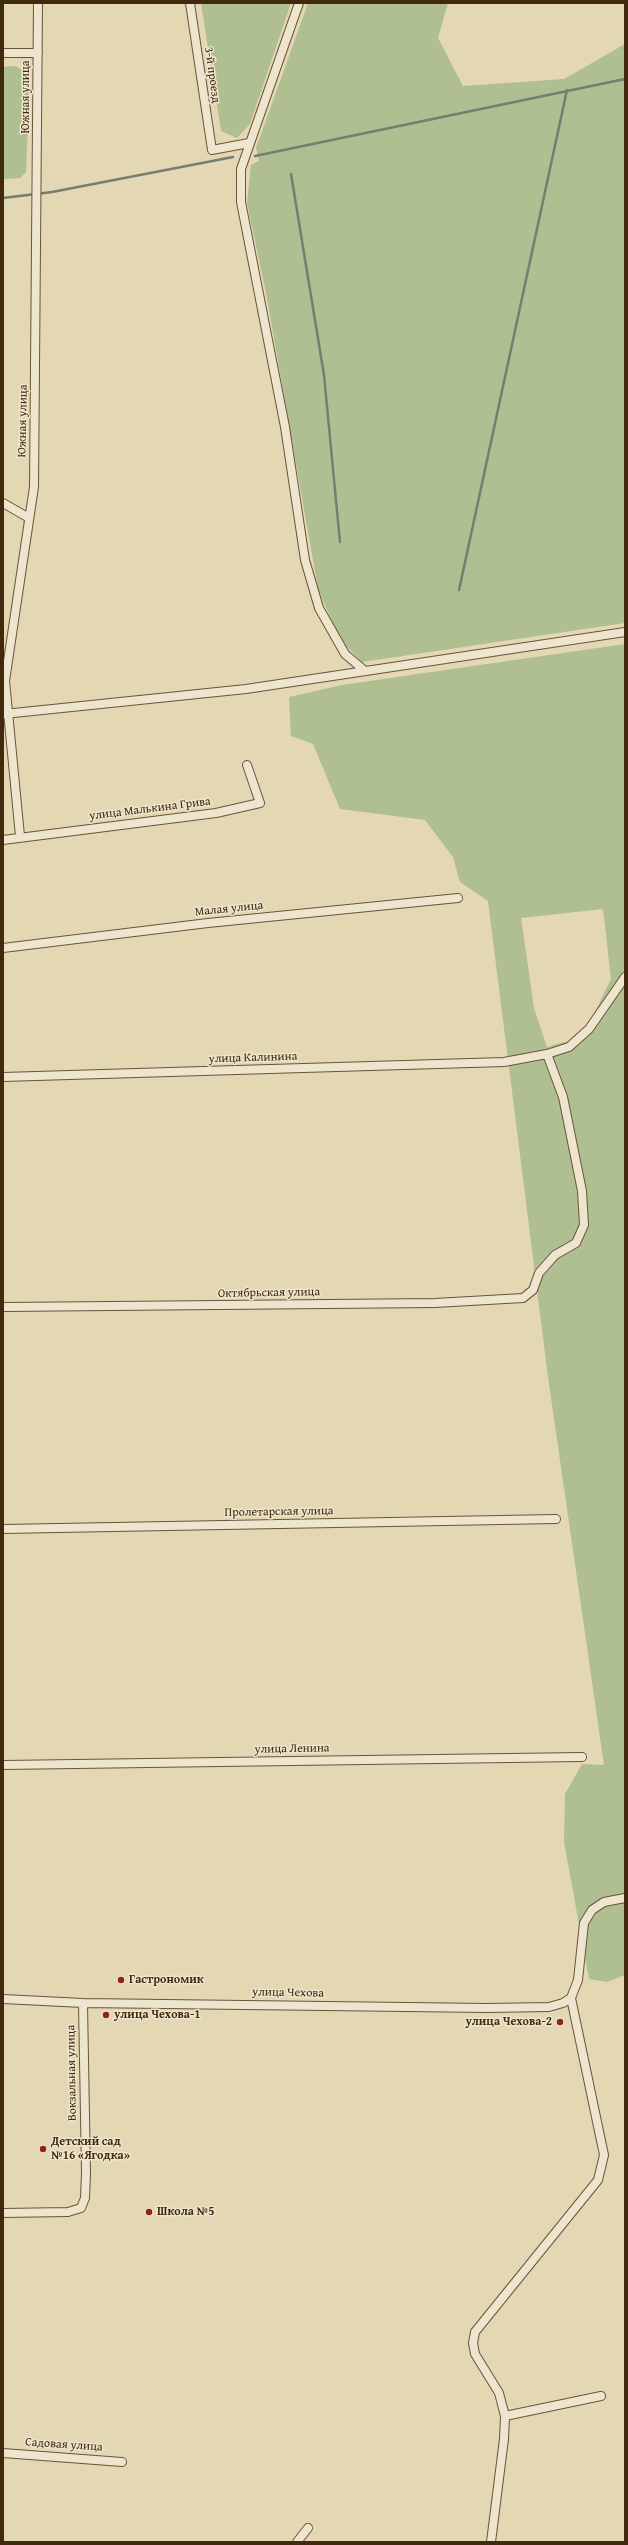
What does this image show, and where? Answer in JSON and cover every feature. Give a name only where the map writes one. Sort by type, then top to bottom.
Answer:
[{"type":"street","name":"Южная улица","points":[[20,836],[5,714],[5,681],[34,487],[38,184],[38,3]]},
{"type":"street","name":"3-й проезд","points":[[190,3],[212,150],[249,143]]},
{"type":"street","points":[[299,3],[241,169],[241,202],[285,427],[305,560],[319,608],[345,654],[365,671]]},
{"type":"street","points":[[3,53],[38,53]]},
{"type":"street","points":[[3,503],[29,518]]},
{"type":"street","points":[[5,714],[246,689],[625,632]]},
{"type":"street","name":"улица Малькина Грива","points":[[3,840],[20,836],[216,813],[260,803],[247,765]]},
{"type":"street","name":"Малая улица","points":[[3,948],[208,923],[458,898]]},
{"type":"street","name":"улица Калинина","points":[[3,1077],[504,1062],[547,1054],[569,1047],[589,1030],[625,977]]},
{"type":"street","name":"Октябрьская улица","points":[[3,1307],[472,1301],[523,1298],[533,1290],[539,1273],[555,1255],[576,1243],[584,1225],[582,1191],[563,1097],[547,1054]]},
{"type":"street","name":"Пролетарская улица","points":[[3,1529],[556,1519]]},
{"type":"street","name":"улица Ленина","points":[[3,1765],[582,1757]]},
{"type":"street","points":[[491,2542],[504,2439],[505,2416],[499,2394],[475,2354],[473,2343],[475,2332],[598,2180],[604,2155],[571,1998],[578,1980],[584,1923],[592,1910],[604,1902],[625,1898]]},
{"type":"street","name":"улица Чехова","points":[[3,1999],[83,2003],[487,2008],[549,2007],[563,2003],[571,1998]]},
{"type":"street","name":"Вокзальная улица","points":[[3,2213],[68,2212],[81,2208],[85,2198],[86,2173],[83,2003]]},
{"type":"street","points":[[505,2416],[601,2396]]},
{"type":"street","name":"Садовая улица","points":[[3,2453],[122,2462]]},
{"type":"street","points":[[297,2542],[308,2528]]},
{"type":"green space","points":[[201,3],[291,3],[250,124],[237,138],[221,131]]},
{"type":"green space","points":[[308,3],[448,3],[438,38],[463,86],[564,79],[625,44],[625,623],[362,662],[340,640],[318,589],[266,293],[247,203],[251,165],[259,161],[256,148]]},
{"type":"green space","points":[[15,66],[30,74],[26,172],[20,178],[3,179],[3,67]]},
{"type":"green space","points":[[625,644],[625,1975],[607,1982],[589,1979],[564,1842],[565,1794],[582,1764],[604,1765],[548,1377],[488,901],[460,882],[453,857],[425,820],[340,809],[313,744],[291,736],[289,697],[342,685]],"holes":[[[603,909],[611,979],[589,1024],[568,1041],[547,1047],[534,1008],[521,918]]]},
{"type":"waterway","points":[[255,156],[625,79]]},
{"type":"waterway","points":[[459,590],[567,90]]},
{"type":"waterway","points":[[3,198],[52,192],[233,157]]},
{"type":"waterway","points":[[291,174],[324,375],[340,542]]},
{"type":"place","name":"Гастрономик","points":[[121,1980]]},
{"type":"place","name":"улица Чехова-1","points":[[106,2015]]},
{"type":"place","name":"улица Чехова-2","points":[[560,2022]]},
{"type":"place","name":"Детский сад №16 «Ягодка»","points":[[43,2149]]},
{"type":"place","name":"Школа №5","points":[[149,2212]]}]
